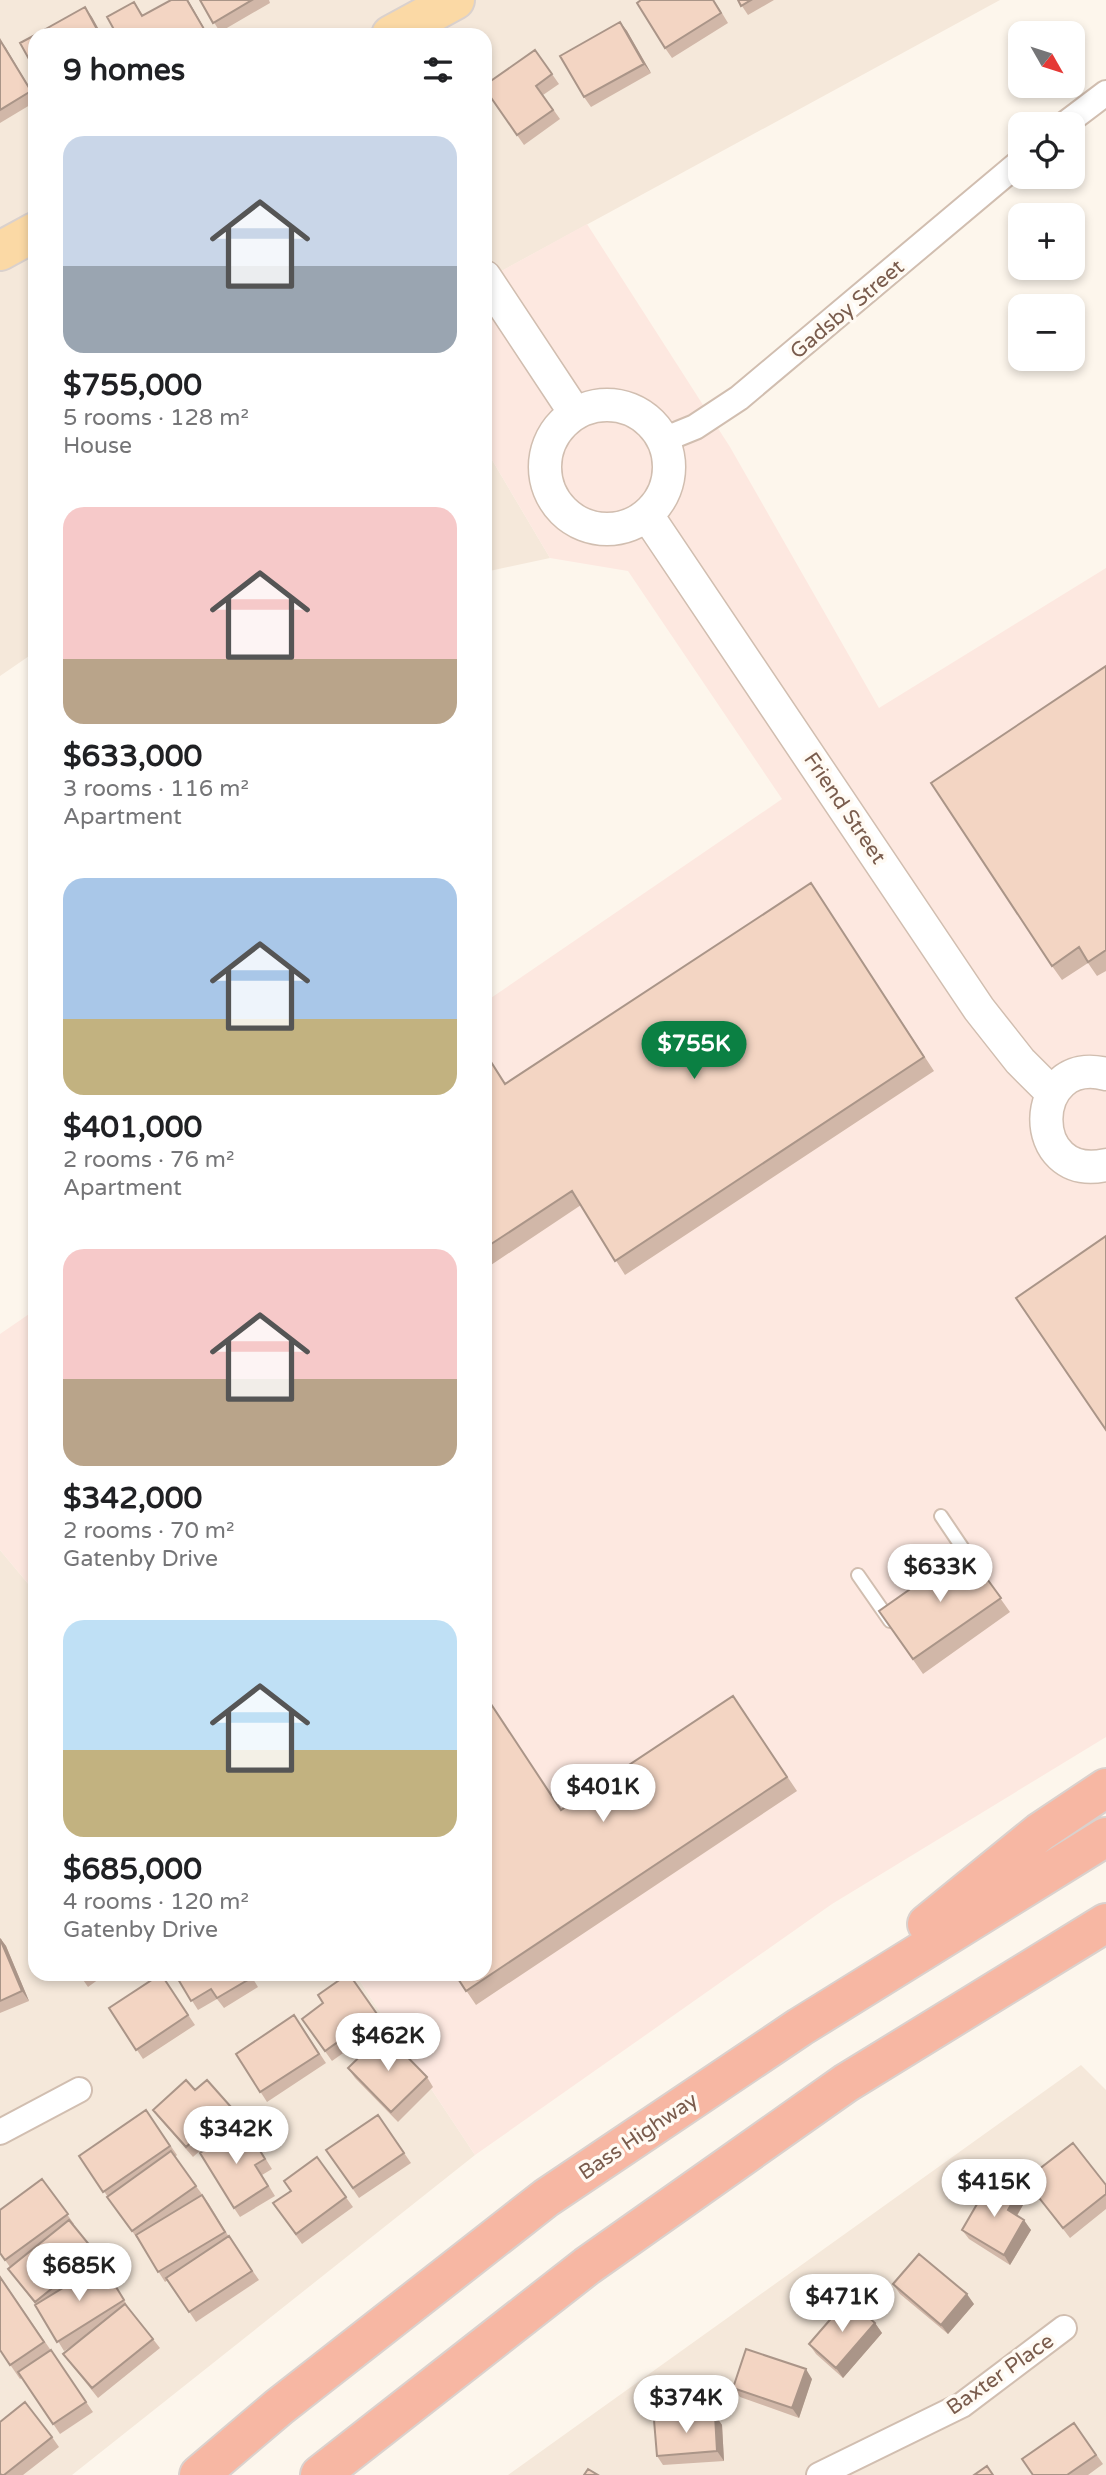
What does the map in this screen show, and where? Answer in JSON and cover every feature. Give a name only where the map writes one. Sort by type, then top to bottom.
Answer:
[{"type":"highway","points":[[800,2026],[1040,1832],[1106,1788]]},
{"type":"highway","name":"Bass Highway","points":[[199,2475],[278,2407],[546,2198],[800,2026],[1106,1837]]},
{"type":"highway","points":[[320,2475],[587,2266],[846,2083],[1106,1923]]},
{"type":"main road","points":[[404,28],[454,0]]},
{"type":"main road","points":[[0,251],[28,236]]},
{"type":"street","points":[[1081,112],[1106,93]]},
{"type":"street","name":"Gadsby Street","points":[[663,440],[695,427],[739,398],[1008,172]]},
{"type":"street","points":[[492,288],[575,413]]},
{"type":"street","points":[[594,405],[615,405],[635,411],[651,423],[663,440],[669,459],[668,480],[660,499],[647,515],[629,526],[609,530],[579,523],[555,503],[547,485],[544,464],[548,444],[559,426],[575,413],[594,405]]},
{"type":"street","name":"Friend Street","points":[[647,515],[979,1009],[1020,1060],[1052,1093]]},
{"type":"street","points":[[1106,1074],[1080,1073],[1064,1080],[1052,1093],[1045,1117],[1050,1141],[1063,1157],[1078,1165],[1106,1165]]},
{"type":"street","points":[[0,2132],[79,2091]]},
{"type":"street","name":"Baxter Place","points":[[821,2474],[962,2405],[1065,2329]]},
{"type":"lane","points":[[941,1516],[977,1569]]},
{"type":"lane","points":[[858,1575],[902,1637]]},
{"type":"shaded area","points":[[0,0],[1000,0],[492,276],[492,28],[28,28],[28,657],[0,676]]},
{"type":"shaded area","points":[[587,224],[730,447],[879,708],[1106,568],[1106,1737],[832,1904],[475,2155],[360,1981],[492,1981],[492,997],[782,799],[628,571],[550,558],[492,460],[492,276]]},
{"type":"shaded area","points":[[492,460],[550,558],[492,570]]},
{"type":"shaded area","points":[[28,1315],[28,1584],[0,1550],[0,1334]]},
{"type":"shaded area","points":[[0,1550],[28,1584],[28,1981],[360,1981],[475,2155],[72,2475],[0,2475]]},
{"type":"shaded area","points":[[1081,2065],[1106,2090],[1106,2475],[508,2475]]},
{"type":"building","points":[[171,0],[187,0],[203,28],[113,28],[107,17],[134,2],[142,16]]},
{"type":"building","points":[[200,0],[252,0],[213,23]]},
{"type":"building","points":[[641,0],[713,0],[721,13],[665,48],[637,3]]},
{"type":"building","points":[[738,0],[751,0],[741,6]]},
{"type":"building","points":[[85,7],[96,28],[48,28]]},
{"type":"building","points":[[620,22],[644,64],[584,97],[560,56]]},
{"type":"building","points":[[28,39],[28,57],[20,43]]},
{"type":"building","points":[[0,40],[28,86],[28,93],[0,110]]},
{"type":"building","points":[[535,50],[552,74],[536,86],[553,110],[517,135],[492,99],[492,80]]},
{"type":"building","points":[[1106,666],[1106,950],[1088,962],[1079,947],[1052,966],[931,783]]},
{"type":"building","points":[[811,883],[924,1057],[615,1261],[572,1191],[492,1243],[492,1064],[505,1084]]},
{"type":"building","points":[[1106,1236],[1106,1430],[1016,1298]]},
{"type":"building","points":[[966,1550],[1001,1598],[913,1659],[879,1611]]},
{"type":"building","points":[[733,1696],[787,1777],[492,1974],[492,1706],[561,1810]]},
{"type":"building","points":[[0,1939],[22,1991],[0,2001]]},
{"type":"building","points":[[150,1981],[166,1981],[188,2015],[136,2050],[109,2008]]},
{"type":"building","points":[[179,1981],[246,1981],[217,1998],[211,1989],[191,2001]]},
{"type":"building","points":[[338,1981],[354,1981],[377,2014],[325,2051],[302,2019],[323,2003],[318,1995]]},
{"type":"building","points":[[460,1981],[481,1981],[466,1991]]},
{"type":"building","points":[[294,2015],[319,2054],[260,2092],[236,2054]]},
{"type":"building","points":[[384,2033],[427,2077],[391,2112],[348,2068]]},
{"type":"building","points":[[186,2080],[195,2090],[207,2080],[231,2107],[186,2147],[153,2110]]},
{"type":"building","points":[[146,2110],[170,2146],[103,2192],[79,2156]]},
{"type":"building","points":[[378,2115],[404,2153],[353,2188],[326,2150]]},
{"type":"building","points":[[245,2126],[265,2159],[255,2165],[268,2186],[234,2208],[200,2153]]},
{"type":"building","points":[[1073,2143],[1106,2185],[1106,2194],[1063,2228],[1025,2180]]},
{"type":"building","points":[[171,2151],[196,2186],[132,2231],[107,2197]]},
{"type":"building","points":[[317,2157],[346,2197],[296,2234],[273,2203],[291,2191],[284,2181]]},
{"type":"building","points":[[42,2179],[68,2214],[5,2260],[0,2253],[0,2210]]},
{"type":"building","points":[[991,2180],[1016,2196],[1008,2210],[1024,2220],[1004,2255],[962,2230]]},
{"type":"building","points":[[202,2195],[225,2232],[158,2272],[136,2235]]},
{"type":"building","points":[[69,2220],[96,2253],[35,2302],[8,2269]]},
{"type":"building","points":[[229,2236],[252,2271],[189,2312],[166,2278]]},
{"type":"building","points":[[919,2254],[967,2294],[941,2325],[893,2284]]},
{"type":"building","points":[[102,2264],[124,2300],[57,2342],[35,2305]]},
{"type":"building","points":[[0,2277],[44,2342],[10,2365],[0,2350]]},
{"type":"building","points":[[848,2299],[875,2323],[836,2368],[809,2344]]},
{"type":"building","points":[[125,2304],[153,2339],[92,2388],[63,2354]]},
{"type":"building","points":[[746,2349],[806,2369],[792,2408],[733,2388]]},
{"type":"building","points":[[51,2350],[86,2402],[53,2424],[18,2372]]},
{"type":"building","points":[[25,2402],[52,2437],[1,2475],[0,2422]]},
{"type":"building","points":[[715,2415],[717,2451],[657,2456],[654,2420]]},
{"type":"building","points":[[1074,2423],[1096,2455],[1067,2475],[1033,2475],[1022,2459]]},
{"type":"building","points":[[987,2466],[993,2475],[974,2475]]},
{"type":"building","points":[[588,2469],[598,2475],[584,2475]]}]
